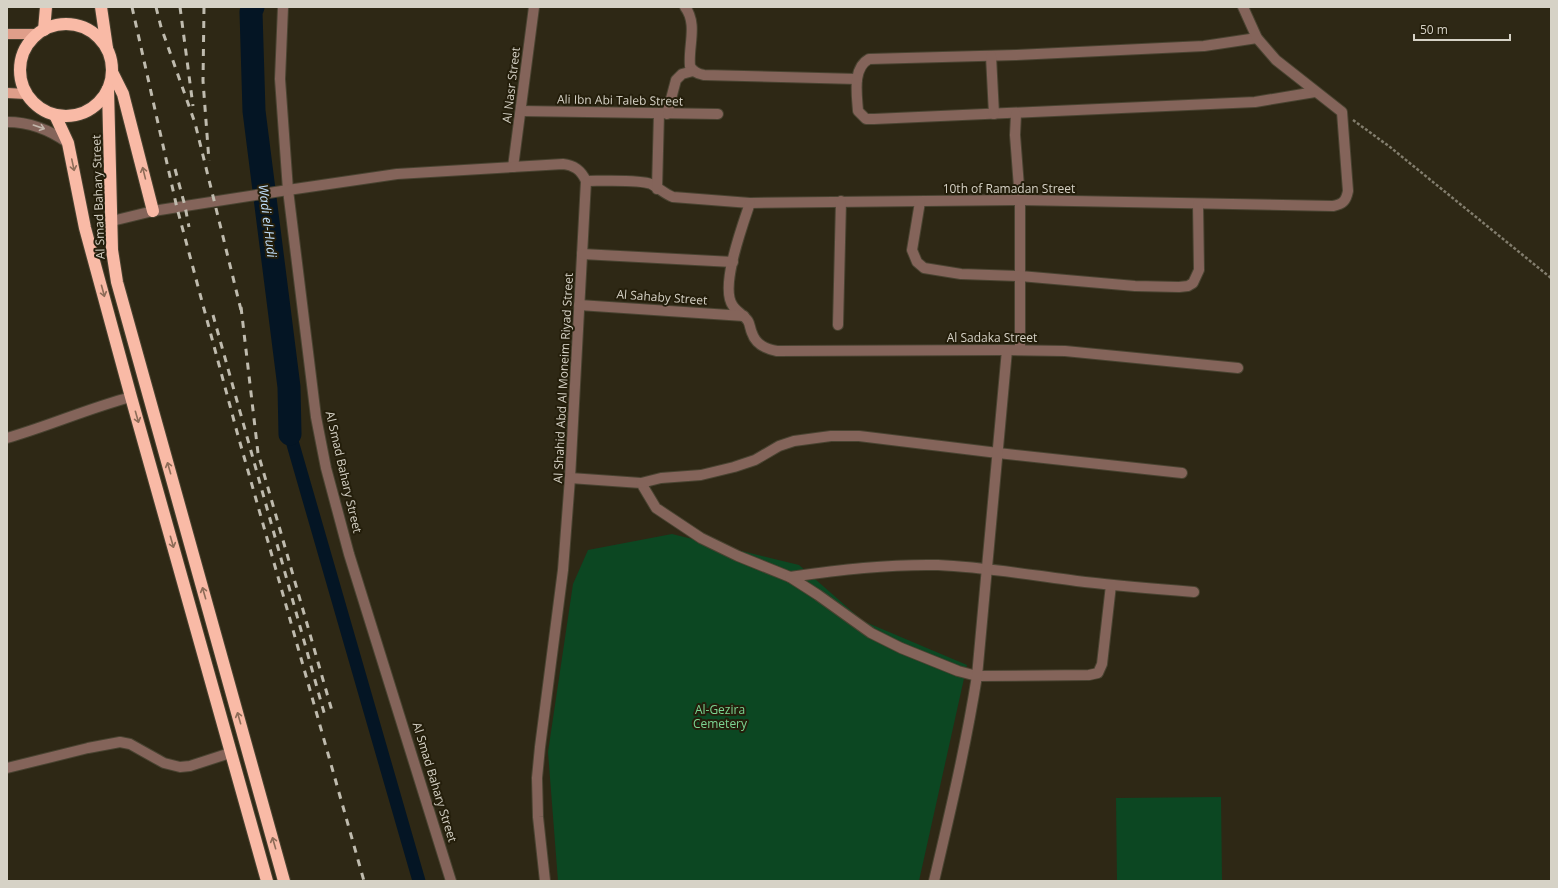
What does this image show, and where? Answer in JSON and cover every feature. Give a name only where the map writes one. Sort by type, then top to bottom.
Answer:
[{"type":"highway","points":[[41,32],[46,7]]},
{"type":"highway","points":[[101,7],[112,72],[108,89],[99,102],[87,112],[71,116],[56,115],[39,107],[26,94],[21,78],[21,62],[27,46],[41,32],[58,25],[73,25],[86,29],[92,33],[107,49]]},
{"type":"highway","points":[[112,72],[123,94],[153,211]]},
{"type":"highway","name":"Al Smad Bahary Street","points":[[108,89],[112,250],[117,282],[284,881]]},
{"type":"highway","name":"Al Smad Bahary Street","points":[[56,115],[68,143],[86,228],[131,397],[267,881]]},
{"type":"main road","points":[[7,34],[41,32]]},
{"type":"main road","points":[[7,94],[26,94]]},
{"type":"street","name":"Al Smad Bahary Street","points":[[283,7],[280,79],[288,190],[316,418],[326,468],[349,554],[451,881]]},
{"type":"street","name":"Al Nasr Street","points":[[513,167],[534,7]]},
{"type":"street","points":[[685,7],[690,15],[692,23],[690,62],[693,70]]},
{"type":"street","points":[[1243,7],[1257,38],[1276,60],[1342,112]]},
{"type":"street","points":[[1257,38],[1204,46],[991,56],[869,59],[865,61],[860,68],[858,79],[858,111],[866,119],[1016,114],[1255,102],[1315,92]]},
{"type":"street","points":[[991,56],[994,114]]},
{"type":"street","points":[[657,189],[663,114],[676,80],[682,74],[693,70],[704,75],[858,79]]},
{"type":"street","name":"Ali Ibn Abi Taleb Street","points":[[521,111],[718,114]]},
{"type":"street","name":"10th of Ramadan Street","points":[[586,181],[635,182],[651,184],[657,189],[673,197],[750,203],[1020,200],[1333,206],[1341,204],[1347,199],[1348,191],[1342,112]]},
{"type":"street","points":[[1016,114],[1015,135],[1020,200],[1020,350]]},
{"type":"street","points":[[7,122],[22,123],[41,128],[60,137],[68,143]]},
{"type":"street","points":[[112,221],[153,211],[397,174],[563,164],[572,165],[581,171],[586,181]]},
{"type":"street","name":"Al Shahid Abd Al Moneim Riyad Street","points":[[545,881],[538,817],[537,778],[563,570],[570,478],[586,181]]},
{"type":"street","points":[[838,325],[841,201]]},
{"type":"street","points":[[920,202],[912,250],[917,262],[924,268],[961,274],[1020,276],[1135,286],[1188,286],[1193,283],[1199,270],[1198,204]]},
{"type":"street","name":"Al Sadaka Street","points":[[750,203],[733,262],[728,296],[733,306],[749,322],[757,343],[766,349],[1065,351],[1238,368]]},
{"type":"street","points":[[582,254],[733,262]]},
{"type":"street","name":"Al Sahaby Street","points":[[579,305],[744,316]]},
{"type":"street","points":[[934,881],[964,752],[977,676],[1007,350]]},
{"type":"street","points":[[7,438],[37,430],[100,406],[131,397]]},
{"type":"street","points":[[570,478],[640,483],[661,478],[701,475],[755,460],[785,444],[815,437],[831,436],[858,436],[1182,473]]},
{"type":"street","points":[[640,483],[656,508],[701,538],[738,556],[790,577],[818,594],[871,633],[927,660],[977,676],[1089,675],[1098,673],[1102,664],[1111,585]]},
{"type":"street","points":[[790,577],[850,569],[900,565],[938,565],[987,569],[1111,585],[1194,592]]},
{"type":"street","points":[[7,768],[114,742],[130,744],[164,763],[180,767],[190,766],[230,753]]},
{"type":"path","points":[[1342,112],[1390,147],[1551,278]]},
{"type":"green space","name":"Al-Gezira Cemetery","points":[[672,534],[799,565],[863,621],[967,665],[919,881],[558,881],[548,752],[573,584],[588,550]]},
{"type":"green space","points":[[1221,797],[1222,881],[1117,881],[1116,798]]},
{"type":"waterway","name":"Wadi el-Hudi","points":[[253,7],[251,12],[254,111],[289,387],[290,434]]},
{"type":"waterway","points":[[290,434],[419,881]]},
{"type":"railway","points":[[132,7],[177,208],[237,432],[364,881]]},
{"type":"railway","points":[[156,7],[161,27],[195,123],[241,310]]},
{"type":"railway","points":[[180,7],[193,106]]},
{"type":"railway","points":[[204,7],[203,81],[209,161]]},
{"type":"railway","points":[[175,169],[189,227]]},
{"type":"railway","points":[[241,307],[258,453],[332,711]]},
{"type":"railway","points":[[213,315],[325,716]]}]
